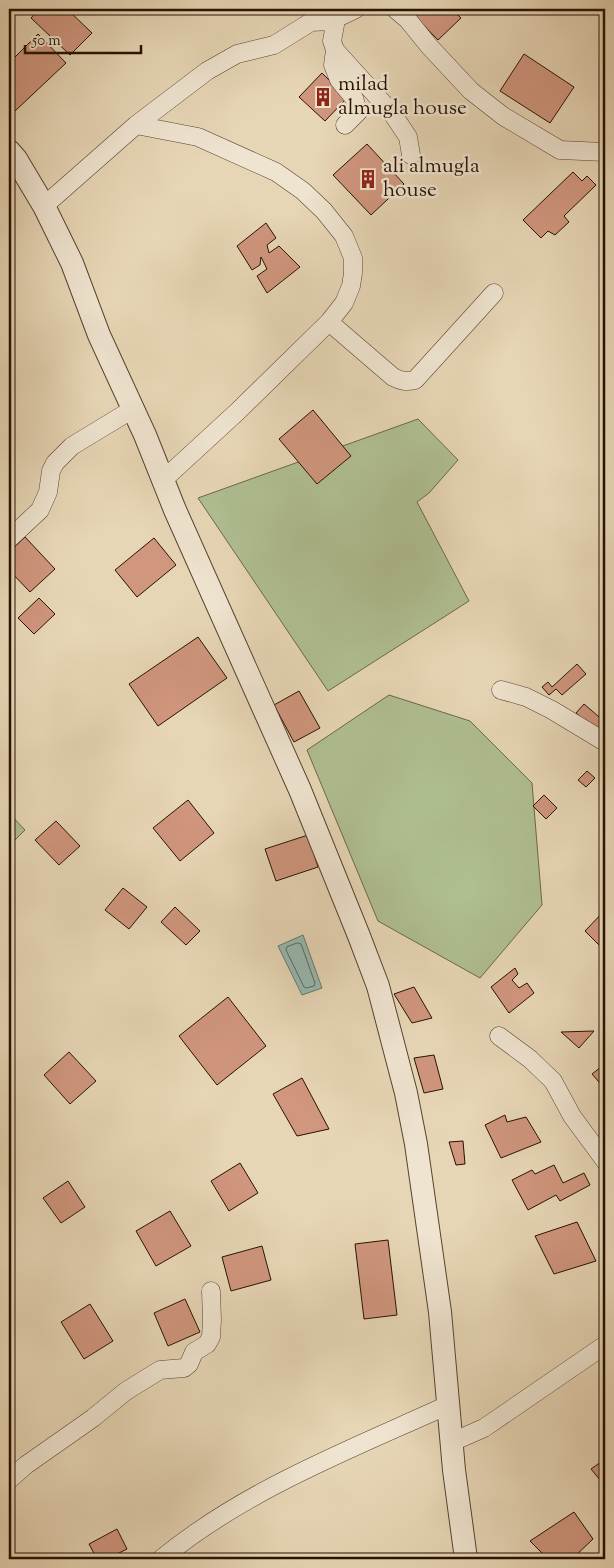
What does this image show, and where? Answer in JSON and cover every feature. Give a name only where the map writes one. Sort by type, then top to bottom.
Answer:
[{"type":"street","points":[[44,206],[136,125],[207,72],[237,54],[274,45],[312,22],[332,21],[356,9]]},
{"type":"street","points":[[395,9],[408,20],[428,46],[471,91],[503,116],[555,148],[566,151],[605,152]]},
{"type":"street","points":[[332,21],[335,25],[332,41],[334,50],[333,65],[339,80],[354,98],[358,112],[345,125]]},
{"type":"street","points":[[334,50],[392,113],[408,137],[411,154]]},
{"type":"street","points":[[136,125],[198,137],[276,172],[303,190],[324,211],[344,236],[352,258],[353,273],[351,286],[344,303],[329,322],[237,412],[163,480]]},
{"type":"street","points":[[9,151],[44,206],[72,263],[99,335],[296,781],[378,986],[406,1093],[416,1144],[440,1312],[448,1405],[466,1559]]},
{"type":"street","points":[[329,322],[393,377],[402,381],[410,381],[415,380],[494,293]]},
{"type":"street","points":[[9,539],[40,510],[48,492],[51,471],[63,454],[72,446],[133,409]]},
{"type":"street","points":[[500,690],[526,697],[605,742]]},
{"type":"street","points":[[499,1036],[530,1058],[553,1081],[572,1116],[605,1161]]},
{"type":"street","points":[[9,1480],[26,1465],[93,1418],[126,1391],[160,1370],[184,1368],[189,1364],[194,1352],[207,1344],[211,1337],[211,1291]]},
{"type":"street","points":[[452,1442],[484,1428],[605,1345]]},
{"type":"street","points":[[161,1559],[186,1538],[258,1494],[296,1474],[448,1405]]},
{"type":"green space","points":[[418,419],[458,460],[429,493],[417,502],[469,601],[328,691],[198,498]]},
{"type":"green space","points":[[389,695],[470,721],[532,783],[542,905],[480,978],[378,921],[307,750]]},
{"type":"green space","points":[[9,813],[25,830],[9,846]]},
{"type":"water","points":[[303,935],[322,988],[302,995],[278,946]]},
{"type":"building","points":[[39,9],[67,9],[92,33],[70,55],[31,18]]},
{"type":"building","points":[[408,9],[452,9],[461,18],[438,40]]},
{"type":"building","points":[[38,34],[66,63],[15,111],[9,105],[9,63]]},
{"type":"building","points":[[524,54],[574,87],[550,123],[500,91]]},
{"type":"building","name":"milad almugla house","points":[[322,73],[347,98],[325,121],[299,97]]},
{"type":"building","name":"ali almugla house","points":[[367,144],[404,184],[371,215],[333,175]]},
{"type":"building","points":[[573,172],[582,181],[587,176],[596,185],[564,216],[569,222],[555,235],[548,231],[541,238],[523,220]]},
{"type":"building","points":[[266,223],[276,238],[267,245],[269,253],[279,246],[300,267],[267,293],[257,276],[267,269],[261,257],[260,265],[252,270],[237,246]]},
{"type":"building","points":[[313,410],[351,456],[317,484],[279,439]]},
{"type":"building","points":[[25,537],[55,569],[30,592],[9,570],[9,552]]},
{"type":"building","points":[[154,538],[176,565],[137,597],[115,570]]},
{"type":"building","points":[[39,598],[55,614],[34,634],[18,618]]},
{"type":"building","points":[[198,637],[227,678],[158,726],[129,684]]},
{"type":"building","points":[[577,664],[586,674],[562,695],[556,689],[549,695],[542,687],[548,682],[552,687]]},
{"type":"building","points":[[299,691],[320,728],[294,742],[274,705]]},
{"type":"building","points":[[584,704],[605,722],[605,734],[603,737],[576,713]]},
{"type":"building","points":[[587,771],[595,778],[586,787],[578,780]]},
{"type":"building","points":[[544,795],[557,808],[546,819],[533,806]]},
{"type":"building","points":[[188,800],[214,833],[180,861],[153,828]]},
{"type":"building","points":[[56,821],[80,846],[59,865],[35,840]]},
{"type":"building","points":[[308,835],[318,867],[276,881],[265,849]]},
{"type":"building","points":[[123,888],[147,907],[129,929],[105,910]]},
{"type":"building","points":[[175,907],[200,931],[186,945],[161,922]]},
{"type":"building","points":[[605,910],[605,951],[585,931]]},
{"type":"building","points":[[515,968],[518,974],[512,980],[519,988],[527,983],[534,993],[509,1013],[491,987]]},
{"type":"building","points":[[414,987],[432,1018],[412,1023],[394,994]]},
{"type":"building","points":[[228,997],[266,1046],[217,1085],[179,1036]]},
{"type":"building","points":[[594,1031],[579,1048],[561,1032]]},
{"type":"building","points":[[69,1052],[96,1081],[70,1104],[44,1075]]},
{"type":"building","points":[[434,1055],[443,1089],[424,1093],[414,1058]]},
{"type":"building","points":[[605,1064],[605,1089],[592,1074]]},
{"type":"building","points":[[302,1078],[329,1129],[297,1136],[273,1094]]},
{"type":"building","points":[[505,1115],[507,1122],[526,1117],[541,1142],[501,1158],[485,1125]]},
{"type":"building","points":[[463,1141],[465,1164],[456,1165],[449,1142]]},
{"type":"building","points":[[240,1163],[258,1193],[229,1211],[211,1181]]},
{"type":"building","points":[[554,1165],[563,1183],[584,1173],[590,1185],[560,1201],[556,1195],[528,1210],[512,1180],[532,1170],[535,1174]]},
{"type":"building","points":[[68,1181],[85,1207],[61,1223],[43,1198]]},
{"type":"building","points":[[170,1211],[191,1246],[156,1266],[136,1231]]},
{"type":"building","points":[[577,1222],[596,1261],[554,1274],[535,1236]]},
{"type":"building","points":[[388,1240],[397,1315],[364,1319],[355,1244]]},
{"type":"building","points":[[262,1246],[271,1280],[231,1291],[222,1257]]},
{"type":"building","points":[[185,1299],[200,1332],[168,1346],[154,1313]]},
{"type":"building","points":[[90,1304],[113,1341],[84,1359],[61,1322]]},
{"type":"building","points":[[605,1459],[605,1486],[591,1469]]},
{"type":"building","points":[[574,1512],[593,1539],[572,1559],[548,1559],[530,1541]]},
{"type":"building","points":[[117,1529],[127,1549],[107,1559],[97,1559],[89,1544]]},
{"type":"place","name":"milad almugla house","points":[[323,97]]},
{"type":"place","name":"ali almugla house","points":[[368,179]]}]
